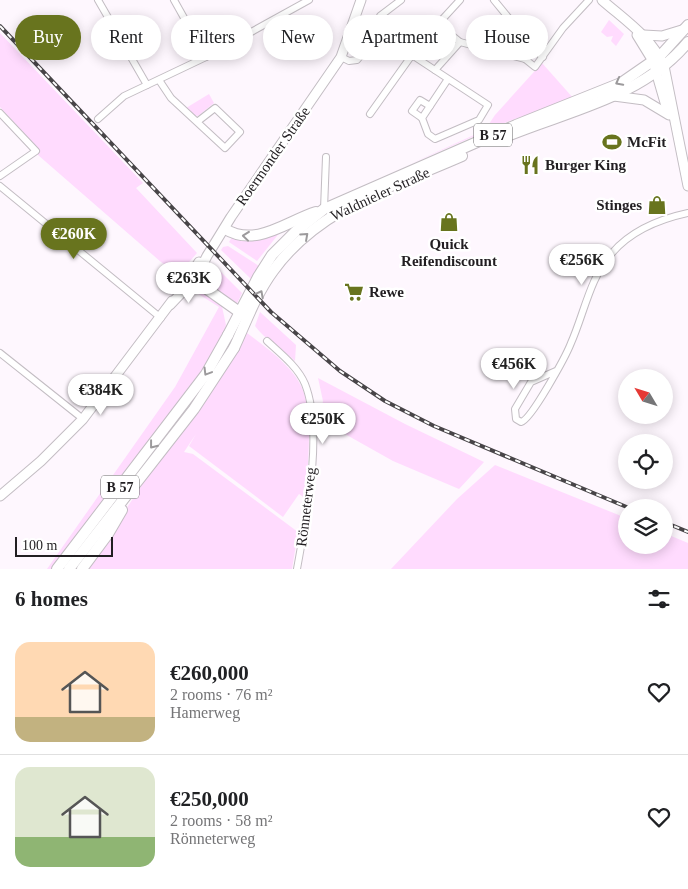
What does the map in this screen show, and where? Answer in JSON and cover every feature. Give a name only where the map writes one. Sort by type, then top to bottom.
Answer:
[{"type":"main road","name":"Roermonder Straße","points":[[0,496],[42,461],[83,419],[192,279],[231,218],[341,57],[361,0]]},
{"type":"main road","points":[[602,0],[644,35],[656,58],[675,126],[688,186]]},
{"type":"main road","points":[[626,21],[656,58]]},
{"type":"main road","points":[[644,35],[662,36],[686,27]]},
{"type":"main road","name":"Waldnieler Straße","points":[[69,569],[209,388],[234,348],[243,316],[264,267],[282,244],[309,220],[324,210],[507,129],[620,83],[656,58],[686,27]]},
{"type":"main road","name":"Waldnieler Straße","points":[[57,569],[206,374],[228,335],[272,272],[285,255],[304,236],[333,214],[506,137],[614,96],[660,69],[688,42]]},
{"type":"main road","points":[[660,69],[669,116],[675,126]]},
{"type":"main road","points":[[614,96],[644,100],[669,116]]},
{"type":"main road","points":[[225,229],[234,234],[253,237],[324,210]]},
{"type":"main road","points":[[192,279],[243,316]]},
{"type":"main road","points":[[225,303],[228,335]]},
{"type":"main road","points":[[82,569],[108,534],[140,479]]},
{"type":"street","points":[[98,0],[147,85]]},
{"type":"street","points":[[174,0],[182,15]]},
{"type":"street","points":[[253,31],[309,0]]},
{"type":"street","points":[[381,15],[402,0]]},
{"type":"street","points":[[446,15],[460,0]]},
{"type":"street","points":[[494,0],[506,15]]},
{"type":"street","points":[[548,51],[563,28],[588,0]]},
{"type":"street","points":[[456,39],[466,44]]},
{"type":"street","points":[[435,70],[460,42]]},
{"type":"street","points":[[98,119],[124,96],[200,60]]},
{"type":"street","points":[[370,114],[407,60]]},
{"type":"street","points":[[420,60],[488,105],[487,110],[473,124],[435,140],[428,134],[422,118],[412,111],[420,100],[430,106]]},
{"type":"street","points":[[526,60],[535,67],[541,60]]},
{"type":"street","points":[[422,118],[448,79]]},
{"type":"street","points":[[159,80],[171,98],[225,148],[240,132],[215,108],[197,122]]},
{"type":"street","points":[[0,113],[36,151],[0,176]]},
{"type":"street","name":"Waldnieler Straße","points":[[324,210],[326,157]]},
{"type":"street","points":[[0,186],[161,318]]},
{"type":"street","points":[[556,371],[530,382],[515,409],[516,419],[526,421],[530,417],[556,371],[571,344],[601,267],[610,254],[620,244],[642,229],[688,212]]},
{"type":"street","name":"Rönneterweg","points":[[267,340],[292,365],[304,382],[312,418],[312,452],[308,503],[297,569]]},
{"type":"street","points":[[0,353],[83,419]]},
{"type":"shaded area","points":[[609,20],[624,34],[616,46],[611,41],[613,36],[607,37],[601,32]]},
{"type":"shaded area","points":[[0,33],[15,49],[15,60],[26,60],[143,183],[136,188],[197,253],[183,269],[171,269],[161,262],[38,155],[37,147],[0,107]]},
{"type":"shaded area","points":[[542,63],[574,99],[509,121],[408,165],[485,130],[495,115]]},
{"type":"shaded area","points":[[209,94],[214,103],[198,116],[186,108]]},
{"type":"shaded area","points":[[281,231],[257,261],[229,242],[232,237],[255,240]]},
{"type":"shaded area","points":[[228,246],[259,266],[251,279],[221,250],[223,247]]},
{"type":"shaded area","points":[[215,266],[242,293],[235,308],[201,281],[209,267]]},
{"type":"shaded area","points":[[192,290],[202,290],[221,302],[226,325],[224,335],[179,408],[53,569],[47,569],[175,387],[219,307]]},
{"type":"shaded area","points":[[260,312],[296,345],[295,361],[264,336],[255,326]]},
{"type":"shaded area","points":[[247,333],[285,364],[298,380],[306,399],[309,427],[306,499],[299,494],[283,517],[189,446],[196,434],[184,452],[193,454],[298,532],[292,569],[86,569],[148,476],[225,368]]},
{"type":"shaded area","points":[[318,378],[405,424],[484,462],[459,489],[393,461],[320,420],[323,401]]},
{"type":"shaded area","points":[[495,465],[618,515],[618,554],[673,554],[673,537],[688,543],[688,569],[391,569],[457,499]]},
{"type":"railway","points":[[0,26],[271,312],[340,371],[385,401],[434,426],[618,503]]},
{"type":"railway","points":[[673,526],[688,532]]},
{"type":"place","name":"McFit","points":[[612,142]]},
{"type":"place","name":"Burger King","points":[[530,165]]},
{"type":"place","name":"Stinges","points":[[657,205]]},
{"type":"place","name":"Quick Reifendiscount","points":[[449,222]]},
{"type":"place","name":"Rewe","points":[[354,292]]}]
